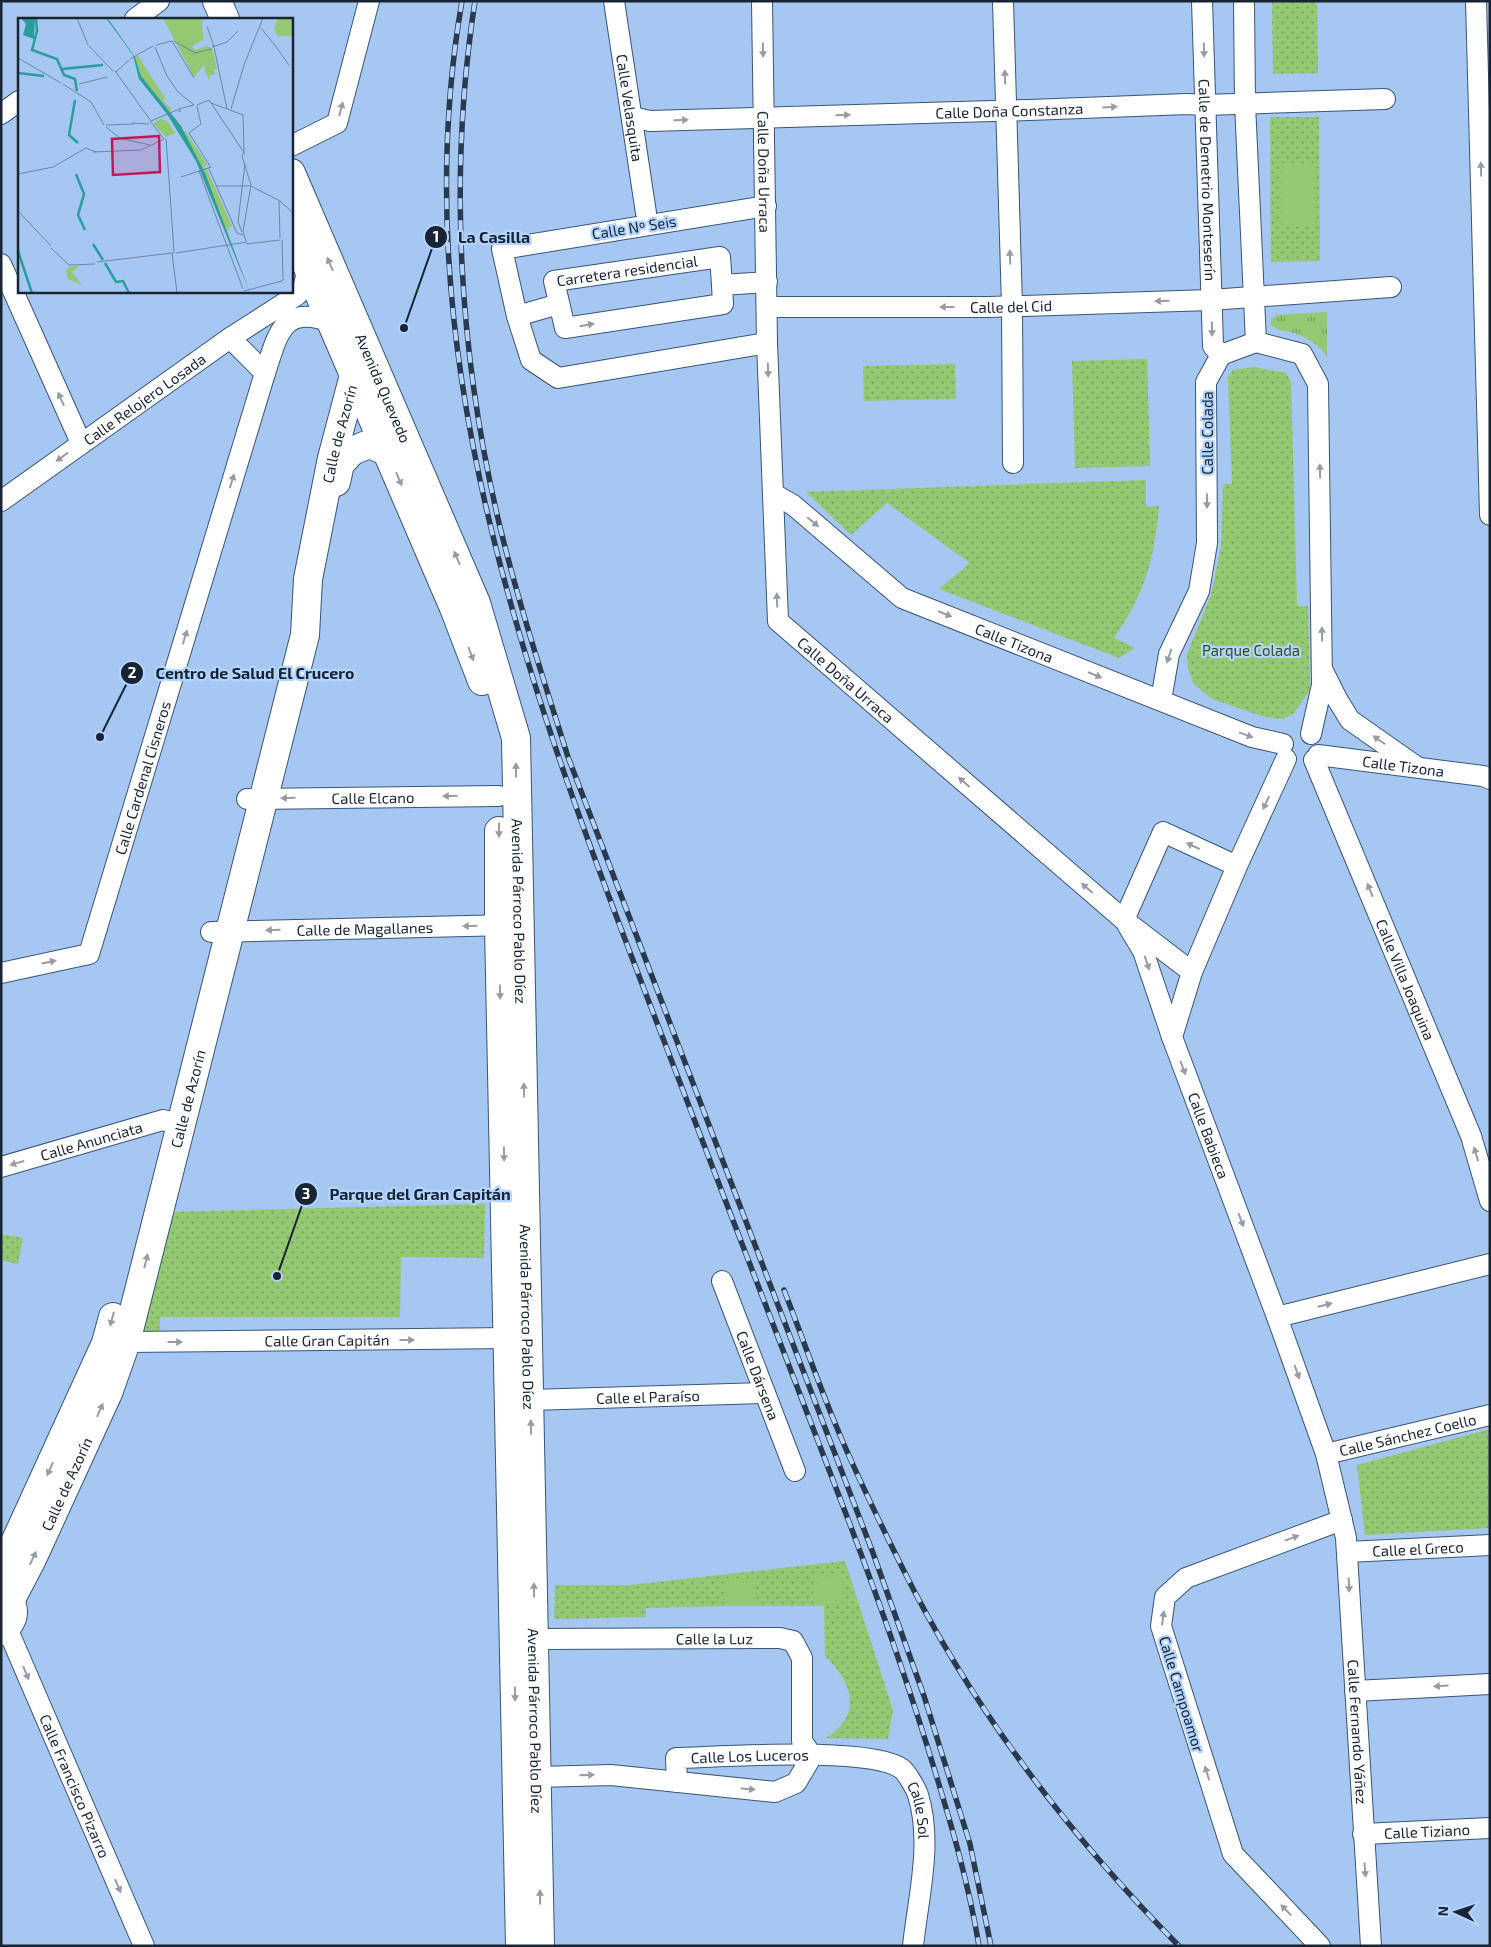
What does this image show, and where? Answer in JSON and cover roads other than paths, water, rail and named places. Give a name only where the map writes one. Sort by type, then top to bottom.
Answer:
[{"type":"main road","points":[[199,1],[206,18]]},
{"type":"main road","points":[[217,1],[225,18]]},
{"type":"main road","name":"Avenida Quevedo","points":[[292,176],[337,316]]},
{"type":"main road","name":"Avenida Quevedo","points":[[292,226],[308,268],[337,316],[367,378],[465,606]]},
{"type":"main road","points":[[352,452],[368,407],[367,378]]},
{"type":"main road","name":"Calle de Azorín","points":[[6,1597],[32,1559],[108,1392],[126,1342],[172,1123],[255,799],[299,594],[308,579],[332,458],[367,378]]},
{"type":"main road","name":"Avenida Quevedo","points":[[368,407],[386,451],[465,606]]},
{"type":"main road","name":"Calle de Azorín","points":[[326,495],[336,480],[340,464],[352,452],[369,444],[386,451]]},
{"type":"main road","name":"Avenida Párroco Pablo Díez","points":[[465,606],[497,735],[499,796],[509,925],[525,1642],[538,1777],[540,1946]]},
{"type":"main road","name":"Avenida Párroco Pablo Díez","points":[[465,606],[516,738],[509,925]]},
{"type":"main road","name":"Calle de Azorín","points":[[1,1573],[106,1343],[172,1123]]},
{"type":"main road","name":"Avenida Párroco Pablo Díez","points":[[518,1338],[530,1400],[520,1946]]},
{"type":"main road","points":[[4,1630],[13,1618],[6,1597]]},
{"type":"street","points":[[136,18],[159,1]]},
{"type":"street","points":[[292,146],[338,123],[369,1]]},
{"type":"street","name":"Calle Velasquita","points":[[614,1],[646,213]]},
{"type":"street","name":"Calle Doña Urraca","points":[[762,1],[767,343],[778,621],[1124,920],[1192,972]]},
{"type":"street","points":[[1003,1],[1012,306],[1013,463]]},
{"type":"street","name":"Calle de Demetrio Monteserín","points":[[1202,1],[1213,346],[1221,355]]},
{"type":"street","points":[[1244,1],[1245,104],[1256,342]]},
{"type":"street","points":[[1476,1],[1484,97],[1490,515]]},
{"type":"street","name":"Calle Doña Constanza","points":[[632,118],[650,121],[765,119],[1386,99]]},
{"type":"street","points":[[1,114],[18,102]]},
{"type":"street","name":"Calle Nº Seis","points":[[517,316],[502,249],[766,206]]},
{"type":"street","name":"Carretera residencial","points":[[720,257],[722,285],[723,304],[565,328],[554,281],[720,257]]},
{"type":"street","points":[[1,264],[12,296],[81,443]]},
{"type":"street","name":"Calle Relojero Losada","points":[[289,301],[302,289],[308,268]]},
{"type":"street","points":[[722,285],[767,282]]},
{"type":"street","name":"Calle del Cid","points":[[767,307],[1012,306],[1211,300],[1392,287]]},
{"type":"street","name":"Calle Relojero Losada","points":[[1,501],[230,338],[289,301],[299,297],[337,316]]},
{"type":"street","points":[[559,304],[517,316],[531,360],[558,378],[767,343]]},
{"type":"street","name":"Calle Cardenal Cisneros","points":[[1,972],[90,954],[265,373],[282,326],[297,316],[337,316]]},
{"type":"street","points":[[230,338],[265,373]]},
{"type":"street","points":[[1221,355],[1256,342],[1302,354],[1318,384],[1322,685],[1311,734]]},
{"type":"street","name":"Calle Colada","points":[[1161,700],[1169,654],[1199,591],[1206,553],[1206,382],[1221,355]]},
{"type":"street","name":"Calle Tizona","points":[[774,494],[793,505],[902,598],[1161,700],[1284,751]]},
{"type":"street","points":[[1322,668],[1337,700],[1350,720],[1419,768]]},
{"type":"street","points":[[1172,1037],[1192,972],[1290,734],[1296,731],[1311,734],[1317,740],[1316,757],[1302,767],[1291,764],[1284,751]]},
{"type":"street","name":"Calle Tizona","points":[[1316,757],[1419,768],[1486,778]]},
{"type":"street","name":"Calle Villa Joaquina","points":[[1316,757],[1471,1136],[1490,1201]]},
{"type":"street","points":[[1486,778],[1490,795]]},
{"type":"street","name":"Calle Elcano","points":[[255,799],[499,796]]},
{"type":"street","points":[[1124,920],[1163,832],[1237,866]]},
{"type":"street","name":"Calle Doña Urraca","points":[[1124,920],[1143,952],[1172,1037]]},
{"type":"street","name":"Calle de Magallanes","points":[[220,931],[509,925]]},
{"type":"street","name":"Calle Babieca","points":[[1172,1037],[1326,1454],[1342,1520]]},
{"type":"street","name":"Calle Anunciata","points":[[1,1167],[172,1123]]},
{"type":"street","points":[[1277,1317],[1490,1264]]},
{"type":"street","name":"Calle Dársena","points":[[722,1281],[795,1471]]},
{"type":"street","name":"Calle Gran Capitán","points":[[126,1342],[518,1338]]},
{"type":"street","name":"Calle el Paraíso","points":[[530,1400],[765,1392]]},
{"type":"street","name":"Calle Sánchez Coello","points":[[1326,1454],[1490,1414]]},
{"type":"street","name":"Calle Fernando Yáñez","points":[[1342,1520],[1347,1552],[1371,1946]]},
{"type":"street","name":"Calle Campoamor","points":[[1320,1946],[1233,1854],[1161,1626],[1166,1597],[1186,1578],[1342,1520]]},
{"type":"street","name":"Calle el Greco","points":[[1347,1552],[1490,1545]]},
{"type":"street","name":"Calle Francisco Pizarro","points":[[4,1630],[144,1946]]},
{"type":"street","name":"Calle la Luz","points":[[525,1642],[780,1638],[792,1641],[802,1658],[802,1741],[812,1756]]},
{"type":"street","points":[[1355,1690],[1490,1684]]},
{"type":"street","name":"Calle Los Luceros","points":[[677,1782],[676,1758],[812,1756]]},
{"type":"street","name":"Calle Los Luceros","points":[[538,1777],[610,1775],[775,1792],[796,1783],[812,1756]]},
{"type":"street","name":"Calle Sol","points":[[812,1756],[872,1758],[902,1770],[918,1794],[925,1839],[913,1946]]},
{"type":"street","name":"Calle Tiziano","points":[[1363,1834],[1490,1828]]},
{"type":"railway","points":[[462,1],[448,130],[449,259],[463,386],[487,512],[520,637],[560,761],[603,882],[888,1627],[912,1697],[947,1812],[965,1878],[979,1946]]},
{"type":"railway","points":[[475,1],[462,133],[460,199],[462,265],[475,397],[486,462],[507,556],[568,757],[873,1553],[924,1696],[970,1844],[991,1946]]},
{"type":"railway","points":[[784,1290],[830,1411],[877,1517],[930,1621],[960,1671],[992,1720],[1062,1815],[1139,1904],[1179,1946]]},
{"type":"place","name":"La Casilla","points":[[404,328]]},
{"type":"place","name":"Centro de Salud El Crucero","points":[[100,737]]},
{"type":"place","name":"Parque del Gran Capitán","points":[[277,1276]]},
{"type":"park label","name":"Parque Colada","points":[[1251,650]]}]
